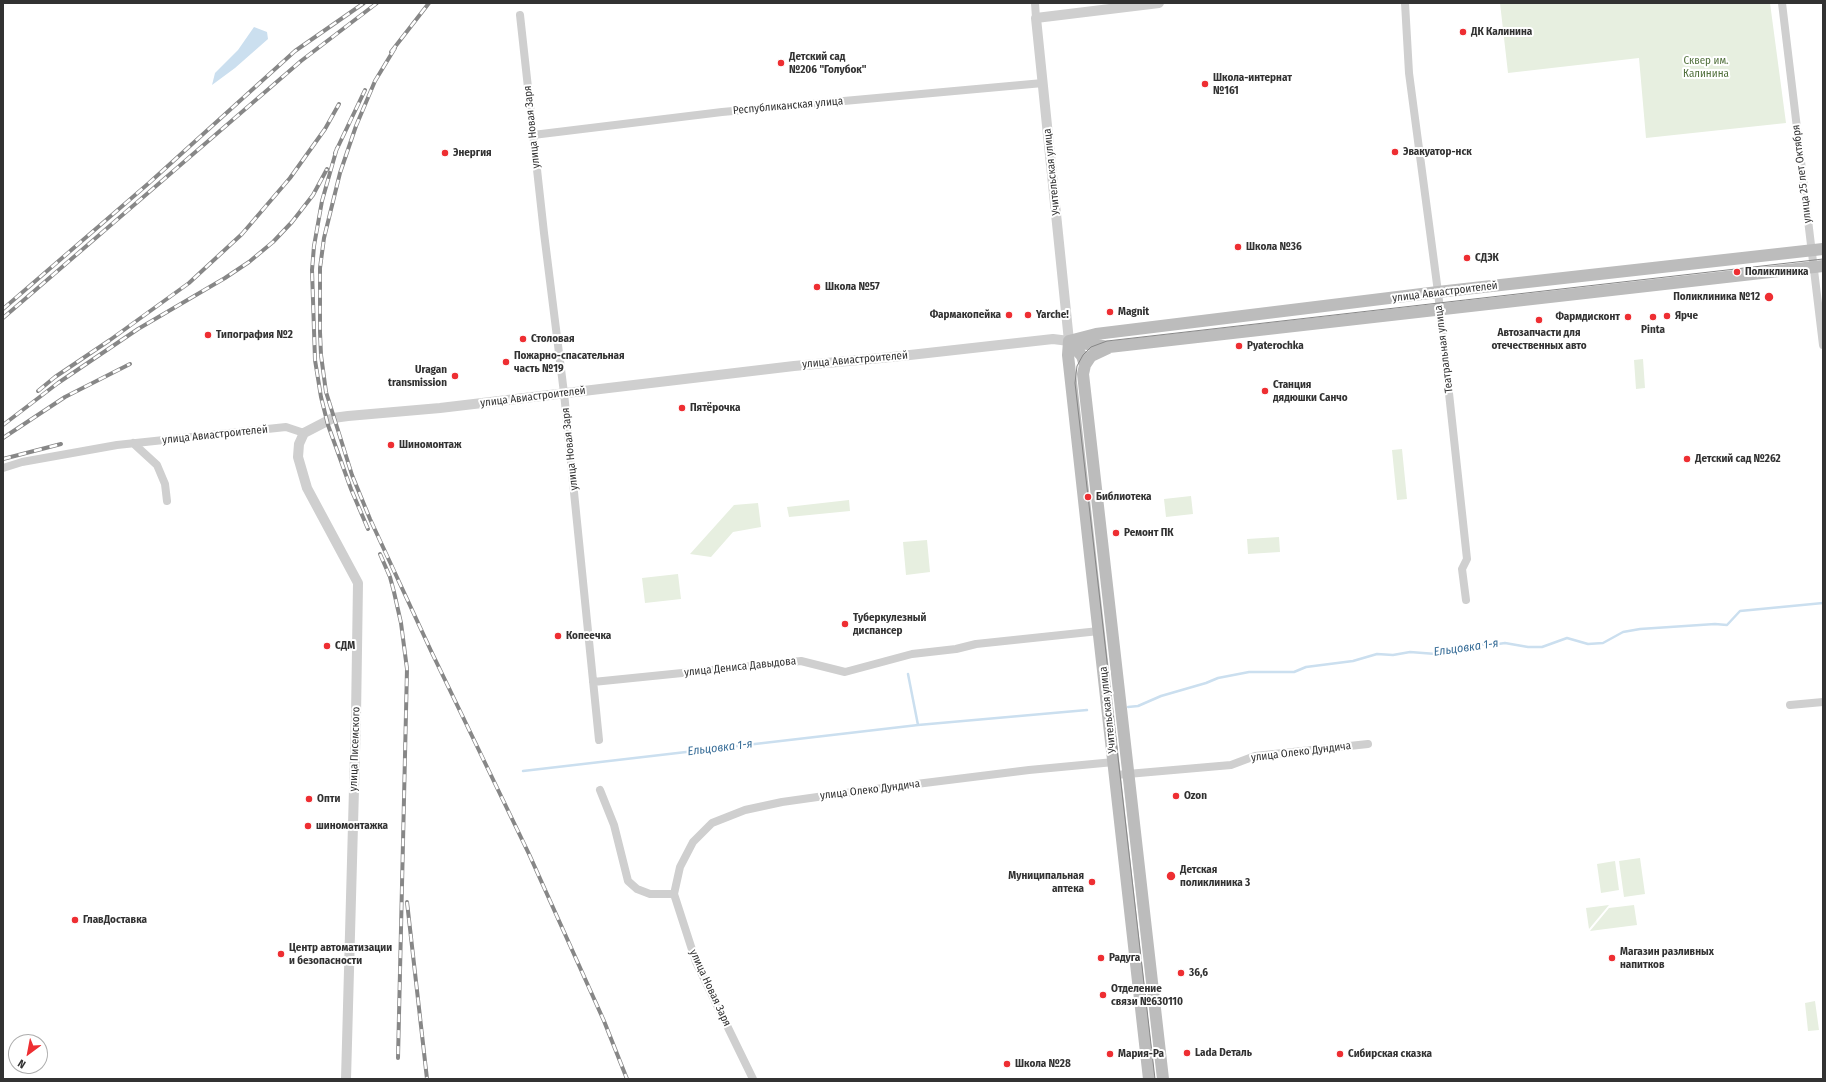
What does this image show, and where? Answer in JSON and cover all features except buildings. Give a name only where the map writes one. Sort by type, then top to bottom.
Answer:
[{"type":"main road","name":"улица Авиастроителей","points":[[1069,341],[1096,334],[1438,292],[1817,250]]},
{"type":"main road","name":"улица Авиастроителей","points":[[1069,341],[1109,347],[1440,311],[1818,267]]},
{"type":"main road","points":[[1069,341],[1082,356],[1085,365]]},
{"type":"main road","name":"Учительская улица","points":[[1069,341],[1069,362],[1149,1079]]},
{"type":"main road","points":[[1085,365],[1093,353],[1109,347]]},
{"type":"main road","name":"Учительская улица","points":[[1085,365],[1083,374],[1163,1079]]},
{"type":"street","name":"Учительская улица","points":[[1035,3],[1069,341]]},
{"type":"street","points":[[1036,18],[1159,3]]},
{"type":"street","name":"Театральная улица","points":[[1405,3],[1409,73],[1438,292],[1467,559],[1462,570],[1466,600]]},
{"type":"street","name":"улица 25 лет Октября","points":[[1782,3],[1817,250],[1823,345]]},
{"type":"street","name":"улица Новая Заря","points":[[520,15],[544,233],[564,393],[599,740]]},
{"type":"street","name":"Республиканская улица","points":[[533,135],[722,112],[1043,83]]},
{"type":"street","name":"улица Авиастроителей","points":[[3,468],[22,462],[133,443],[286,427],[304,433],[333,418],[794,366],[892,357],[1053,339],[1069,341]]},
{"type":"street","name":"улица Писемского","points":[[304,433],[299,444],[298,457],[307,488],[358,584],[346,1079]]},
{"type":"street","points":[[133,443],[157,465],[165,484],[167,501]]},
{"type":"street","name":"улица Дениса Давыдова","points":[[593,682],[801,661],[845,672],[912,654],[956,649],[976,644],[1099,631]]},
{"type":"street","points":[[1790,705],[1823,702]]},
{"type":"street","name":"улица Олеко Дундича","points":[[1116,775],[1231,765],[1255,756],[1368,744]]},
{"type":"street","name":"улица Олеко Дундича","points":[[674,894],[680,867],[693,842],[712,823],[745,810],[782,802],[860,791],[1029,770],[1114,762]]},
{"type":"street","points":[[600,790],[614,825],[628,881],[637,889],[650,894],[674,894]]},
{"type":"street","name":"улица Новая Заря","points":[[674,894],[696,962],[753,1079]]},
{"type":"green space","name":"Сквер им. Калинина","points":[[1500,3],[1770,3],[1786,123],[1646,138],[1639,58],[1508,73]]},
{"type":"green space","points":[[1643,359],[1645,388],[1636,389],[1634,360]]},
{"type":"green space","points":[[1402,449],[1407,499],[1397,500],[1392,450]]},
{"type":"green space","points":[[1191,496],[1193,514],[1166,517],[1164,499]]},
{"type":"green space","points":[[849,500],[850,511],[789,517],[787,507]]},
{"type":"green space","points":[[758,503],[761,527],[733,532],[711,557],[690,554],[734,505]]},
{"type":"green space","points":[[1279,537],[1280,552],[1248,554],[1247,539]]},
{"type":"green space","points":[[927,540],[930,572],[906,575],[903,542]]},
{"type":"green space","points":[[678,574],[681,599],[645,603],[642,578]]},
{"type":"green space","points":[[1640,858],[1645,894],[1624,897],[1619,861]]},
{"type":"green space","points":[[1615,861],[1619,890],[1601,893],[1597,864]]},
{"type":"green space","points":[[1609,905],[1589,929],[1586,908]]},
{"type":"green space","points":[[1634,905],[1637,925],[1590,931],[1609,908]]},
{"type":"green space","points":[[1815,1001],[1819,1030],[1808,1031],[1805,1003]]},
{"type":"water","points":[[254,27],[267,32],[268,39],[235,68],[212,85],[215,73],[238,50]]},
{"type":"waterway","name":"Ельцовка 1-я","points":[[1128,707],[1138,706],[1161,696],[1218,678],[1249,672],[1294,672],[1306,667],[1353,661],[1377,654],[1393,655],[1410,652],[1436,654],[1480,644],[1491,645],[1505,643],[1528,647],[1542,647],[1567,638],[1588,644],[1603,643],[1623,632],[1640,629],[1715,624],[1727,625],[1740,611],[1823,603]]},
{"type":"waterway","name":"Ельцовка 1-я","points":[[908,674],[918,725],[1087,710]]},
{"type":"waterway","name":"Ельцовка 1-я","points":[[523,771],[918,725]]},
{"type":"tram line","points":[[1155,1079],[1075,383],[1077,366],[1083,355],[1091,347],[1107,341],[1823,259]]},
{"type":"railway","points":[[3,309],[149,183],[295,51],[364,3]]},
{"type":"railway","points":[[3,318],[301,61],[377,3]]},
{"type":"railway","points":[[391,52],[429,3]]},
{"type":"railway","points":[[395,48],[375,81],[356,126],[340,173],[324,238],[320,268],[320,332],[321,355],[326,392],[352,475],[370,519],[432,653],[529,854],[604,1021],[627,1079]]},
{"type":"railway","points":[[335,153],[365,90]]},
{"type":"railway","points":[[38,391],[55,377],[110,340],[189,283],[242,234],[290,178],[325,129],[339,104]]},
{"type":"railway","points":[[337,148],[322,201],[314,246],[312,270],[315,360],[321,397],[328,425],[351,489],[368,529]]},
{"type":"railway","points":[[3,425],[58,383],[138,329],[225,278],[249,262],[273,242],[292,222],[313,195],[327,169]]},
{"type":"railway","points":[[3,438],[65,397],[130,364]]},
{"type":"railway","points":[[3,459],[61,444]]},
{"type":"railway","points":[[380,554],[390,577],[394,592],[401,623],[407,669],[398,1058]]},
{"type":"railway","points":[[407,902],[427,1079]]},
{"type":"place","name":"ДК Калинина","points":[[1463,32]]},
{"type":"place","name":"Детский сад №206 \"Голубок\"","points":[[781,63]]},
{"type":"place","name":"Школа-интернат №161","points":[[1205,84]]},
{"type":"place","name":"Эвакуатор-нск","points":[[1395,152]]},
{"type":"place","name":"Энергия","points":[[445,153]]},
{"type":"place","name":"Школа №36","points":[[1238,247]]},
{"type":"place","name":"СДЭК","points":[[1467,258]]},
{"type":"place","name":"Поликлиника","points":[[1737,272]]},
{"type":"place","name":"Школа №57","points":[[817,287]]},
{"type":"place","name":"Поликлиника №12","points":[[1769,297]]},
{"type":"place","name":"Magnit","points":[[1110,312]]},
{"type":"place","name":"Фармакопейка","points":[[1009,315]]},
{"type":"place","name":"Yarche!","points":[[1028,315]]},
{"type":"place","name":"Ярче","points":[[1667,316]]},
{"type":"place","name":"Фармдисконт","points":[[1628,317]]},
{"type":"place","name":"Pinta","points":[[1653,317]]},
{"type":"place","name":"Автозапчасти для отечественных авто","points":[[1539,320]]},
{"type":"place","name":"Типография №2","points":[[208,335]]},
{"type":"place","name":"Столовая","points":[[523,339]]},
{"type":"place","name":"Pyaterochka","points":[[1239,346]]},
{"type":"place","name":"Пожарно-спасательная часть №19","points":[[506,362]]},
{"type":"place","name":"Uragan transmission","points":[[455,376]]},
{"type":"place","name":"Станция дядюшки Санчо","points":[[1265,391]]},
{"type":"place","name":"Пятёрочка","points":[[682,408]]},
{"type":"place","name":"Шиномонтаж","points":[[391,445]]},
{"type":"place","name":"Детский сад №262","points":[[1687,459]]},
{"type":"place","name":"Библиотека","points":[[1088,497]]},
{"type":"place","name":"Ремонт ПК","points":[[1116,533]]},
{"type":"place","name":"Туберкулезный диспансер","points":[[845,624]]},
{"type":"place","name":"Копеечка","points":[[558,636]]},
{"type":"place","name":"СДМ","points":[[327,646]]},
{"type":"place","name":"Ozon","points":[[1176,796]]},
{"type":"place","name":"Опти","points":[[309,799]]},
{"type":"place","name":"шиномонтажка","points":[[308,826]]},
{"type":"place","name":"Детская поликлиника 3","points":[[1171,876]]},
{"type":"place","name":"Муниципальная аптека","points":[[1092,882]]},
{"type":"place","name":"ГлавДоставка","points":[[75,920]]},
{"type":"place","name":"Центр автоматизации и безопасности","points":[[281,954]]},
{"type":"place","name":"Радуга","points":[[1101,958]]},
{"type":"place","name":"Магазин разливных напитков","points":[[1612,958]]},
{"type":"place","name":"36,6","points":[[1181,973]]},
{"type":"place","name":"Отделение связи №630110","points":[[1103,995]]},
{"type":"place","name":"Lada Dеталь","points":[[1187,1053]]},
{"type":"place","name":"Мария-Ра","points":[[1110,1054]]},
{"type":"place","name":"Сибирская сказка","points":[[1340,1054]]},
{"type":"place","name":"Школа №28","points":[[1007,1064]]}]
